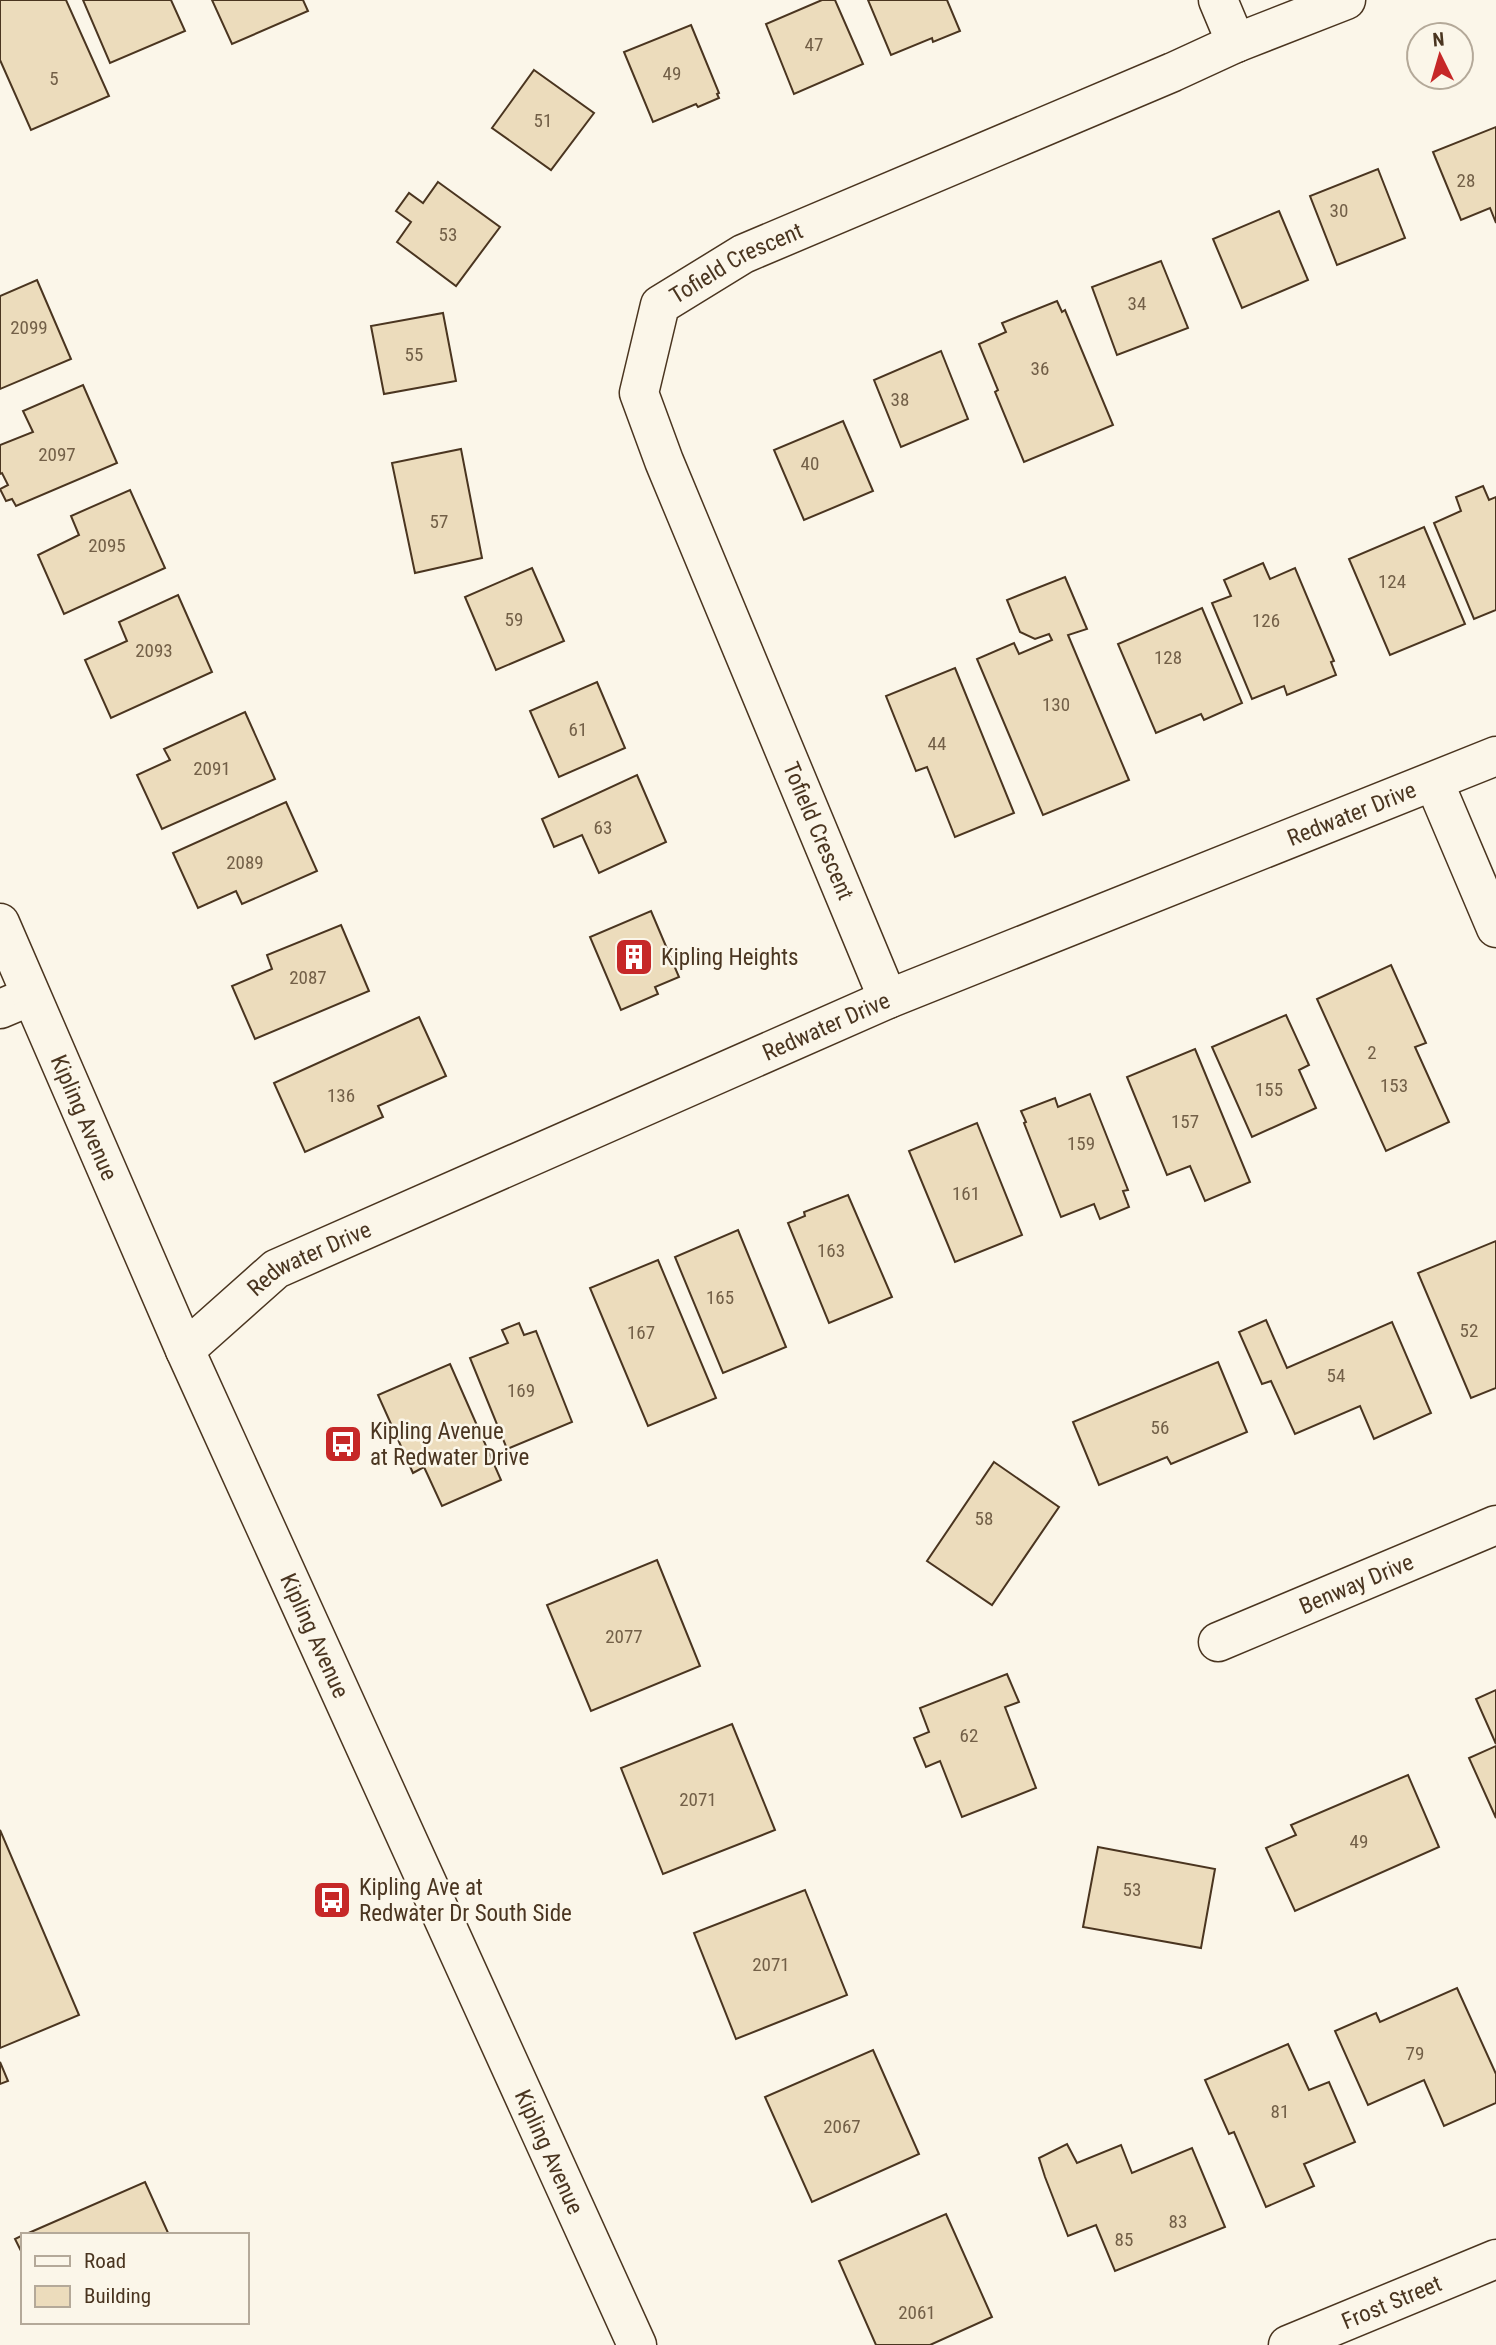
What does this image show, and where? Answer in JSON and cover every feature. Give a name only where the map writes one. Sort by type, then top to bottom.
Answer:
[{"type":"street","points":[[1218,0],[1236,43]]},
{"type":"street","name":"Tofield Crescent","points":[[888,999],[664,461],[639,393],[660,305],[743,254],[1174,72],[1236,43],[1346,0]]},
{"type":"street","name":"Redwater Drive","points":[[185,1350],[276,1269],[888,999],[1496,756]]},
{"type":"street","points":[[1434,782],[1496,928]]},
{"type":"street","name":"Kipling Avenue","points":[[0,923],[16,1003],[185,1350],[636,2345]]},
{"type":"street","name":"Benway Drive","points":[[1218,1642],[1496,1525]]},
{"type":"street","name":"Frost Street","points":[[1288,2345],[1496,2259]]},
{"type":"building","points":[[0,0],[66,0],[109,96],[31,130],[0,60]]},
{"type":"building","points":[[83,0],[171,0],[185,31],[110,63]]},
{"type":"building","points":[[212,0],[303,0],[308,11],[232,44]]},
{"type":"building","points":[[822,0],[835,0],[863,64],[794,94],[766,24]]},
{"type":"building","points":[[868,0],[947,0],[960,31],[933,42],[932,38],[891,55]]},
{"type":"building","points":[[691,25],[719,98],[698,107],[696,104],[653,122],[624,52]]},
{"type":"building","points":[[534,70],[594,113],[551,170],[492,128]]},
{"type":"building","points":[[1496,127],[1496,223],[1490,208],[1461,220],[1433,152]]},
{"type":"building","points":[[1378,169],[1405,238],[1337,265],[1310,196]]},
{"type":"building","points":[[438,182],[500,227],[456,286],[397,242],[411,222],[396,211],[409,193],[423,203]]},
{"type":"building","points":[[1279,211],[1308,280],[1242,308],[1213,239]]},
{"type":"building","points":[[1161,261],[1188,328],[1117,355],[1092,287]]},
{"type":"building","points":[[37,280],[71,359],[0,389],[0,296]]},
{"type":"building","points":[[1057,301],[1062,312],[1065,310],[1113,425],[1024,462],[995,392],[998,390],[979,344],[1006,332],[1002,323]]},
{"type":"building","points":[[443,313],[456,381],[384,394],[371,326]]},
{"type":"building","points":[[941,351],[968,419],[901,447],[874,380]]},
{"type":"building","points":[[83,385],[117,463],[16,506],[12,499],[6,501],[0,489],[8,485],[2,473],[0,474],[0,445],[33,432],[23,411]]},
{"type":"building","points":[[843,421],[873,491],[804,520],[774,450]]},
{"type":"building","points":[[461,449],[482,558],[415,573],[392,463]]},
{"type":"building","points":[[1483,486],[1489,500],[1496,497],[1496,610],[1474,619],[1434,523],[1461,511],[1456,497]]},
{"type":"building","points":[[130,490],[165,568],[64,614],[38,555],[79,535],[71,516]]},
{"type":"building","points":[[1424,527],[1465,624],[1390,655],[1349,559]]},
{"type":"building","points":[[1263,563],[1270,579],[1295,568],[1334,661],[1331,662],[1336,675],[1287,695],[1284,686],[1252,699],[1212,603],[1231,596],[1224,580]]},
{"type":"building","points":[[532,568],[564,641],[496,670],[465,597]]},
{"type":"building","points":[[1065,577],[1087,629],[1068,635],[1129,780],[1043,815],[977,659],[1014,643],[1019,654],[1052,640],[1049,634],[1035,639],[1020,632],[1007,600]]},
{"type":"building","points":[[178,595],[212,672],[111,718],[85,660],[127,641],[119,622]]},
{"type":"building","points":[[1202,608],[1242,703],[1204,720],[1201,714],[1156,733],[1118,644]]},
{"type":"building","points":[[955,668],[1014,813],[955,837],[927,767],[916,771],[886,696]]},
{"type":"building","points":[[597,682],[625,748],[559,777],[530,711]]},
{"type":"building","points":[[245,712],[275,779],[162,829],[137,775],[170,760],[164,749]]},
{"type":"building","points":[[637,775],[666,842],[599,873],[582,835],[554,847],[542,819]]},
{"type":"building","points":[[286,802],[317,871],[242,904],[236,891],[198,908],[173,853]]},
{"type":"building","name":"Kipling Heights","points":[[651,911],[679,977],[655,987],[658,994],[621,1010],[590,937]]},
{"type":"building","points":[[341,925],[369,991],[255,1039],[232,986],[272,969],[267,955]]},
{"type":"building","points":[[1391,965],[1426,1043],[1415,1047],[1449,1122],[1386,1151],[1317,999]]},
{"type":"building","points":[[1286,1015],[1309,1065],[1299,1070],[1316,1108],[1252,1137],[1212,1047]]},
{"type":"building","points":[[419,1017],[446,1076],[378,1106],[383,1117],[305,1152],[274,1083]]},
{"type":"building","points":[[1195,1049],[1250,1182],[1205,1201],[1190,1166],[1167,1175],[1127,1077]]},
{"type":"building","points":[[1090,1094],[1128,1190],[1123,1191],[1129,1207],[1100,1219],[1094,1204],[1061,1217],[1021,1111],[1055,1098],[1058,1107]]},
{"type":"building","points":[[977,1123],[1022,1235],[955,1262],[909,1151]]},
{"type":"building","points":[[848,1195],[892,1297],[829,1323],[788,1223],[805,1216],[804,1212]]},
{"type":"building","points":[[738,1230],[786,1347],[723,1373],[675,1257]]},
{"type":"building","points":[[1496,1241],[1496,1388],[1471,1398],[1418,1273]]},
{"type":"building","points":[[658,1260],[716,1398],[648,1426],[590,1288]]},
{"type":"building","points":[[1266,1320],[1287,1368],[1392,1322],[1431,1413],[1374,1439],[1360,1406],[1295,1434],[1271,1381],[1262,1384],[1239,1332]]},
{"type":"building","points":[[519,1323],[524,1335],[536,1331],[572,1422],[507,1449],[470,1358],[508,1343],[502,1330]]},
{"type":"building","points":[[1218,1362],[1247,1432],[1171,1464],[1167,1457],[1099,1485],[1073,1422]]},
{"type":"building","points":[[450,1364],[501,1480],[442,1506],[424,1467],[413,1473],[378,1395]]},
{"type":"building","points":[[994,1462],[1059,1507],[992,1605],[927,1561]]},
{"type":"building","points":[[657,1560],[700,1666],[591,1711],[547,1605]]},
{"type":"building","points":[[1007,1674],[1019,1702],[1005,1707],[1036,1788],[962,1817],[940,1761],[926,1767],[914,1738],[929,1732],[920,1708]]},
{"type":"building","points":[[1496,1690],[1496,1744],[1476,1699]]},
{"type":"building","points":[[732,1724],[775,1830],[663,1874],[621,1768]]},
{"type":"building","points":[[1496,1746],[1496,1818],[1469,1758]]},
{"type":"building","points":[[1408,1775],[1439,1847],[1295,1911],[1266,1848],[1296,1835],[1291,1825]]},
{"type":"building","points":[[0,1830],[79,2015],[0,2048]]},
{"type":"building","points":[[1098,1847],[1215,1869],[1201,1948],[1083,1927]]},
{"type":"building","points":[[805,1890],[847,1995],[736,2039],[694,1933]]},
{"type":"building","points":[[1457,1988],[1496,2074],[1496,2103],[1444,2126],[1424,2080],[1368,2105],[1335,2031],[1376,2013],[1380,2022]]},
{"type":"building","points":[[1288,2044],[1309,2090],[1329,2082],[1355,2142],[1304,2164],[1314,2186],[1266,2207],[1234,2132],[1229,2134],[1205,2080]]},
{"type":"building","points":[[873,2050],[919,2154],[812,2202],[765,2097]]},
{"type":"building","points":[[0,2062],[8,2081],[0,2084]]},
{"type":"building","points":[[1067,2144],[1077,2163],[1121,2145],[1132,2173],[1192,2148],[1225,2227],[1115,2271],[1096,2225],[1068,2236],[1045,2177],[1039,2158]]},
{"type":"building","points":[[145,2182],[168,2233],[29,2233]]},
{"type":"building","points":[[946,2214],[992,2317],[930,2345],[876,2345],[839,2261]]},
{"type":"building","points":[[21,2236],[21,2251],[15,2239]]},
{"type":"place","name":"Kipling Heights","points":[[634,957]]},
{"type":"place","name":"Kipling Avenue at Redwater Drive","points":[[343,1444]]},
{"type":"place","name":"Kipling Ave at Redwater Dr South Side","points":[[332,1900]]}]
